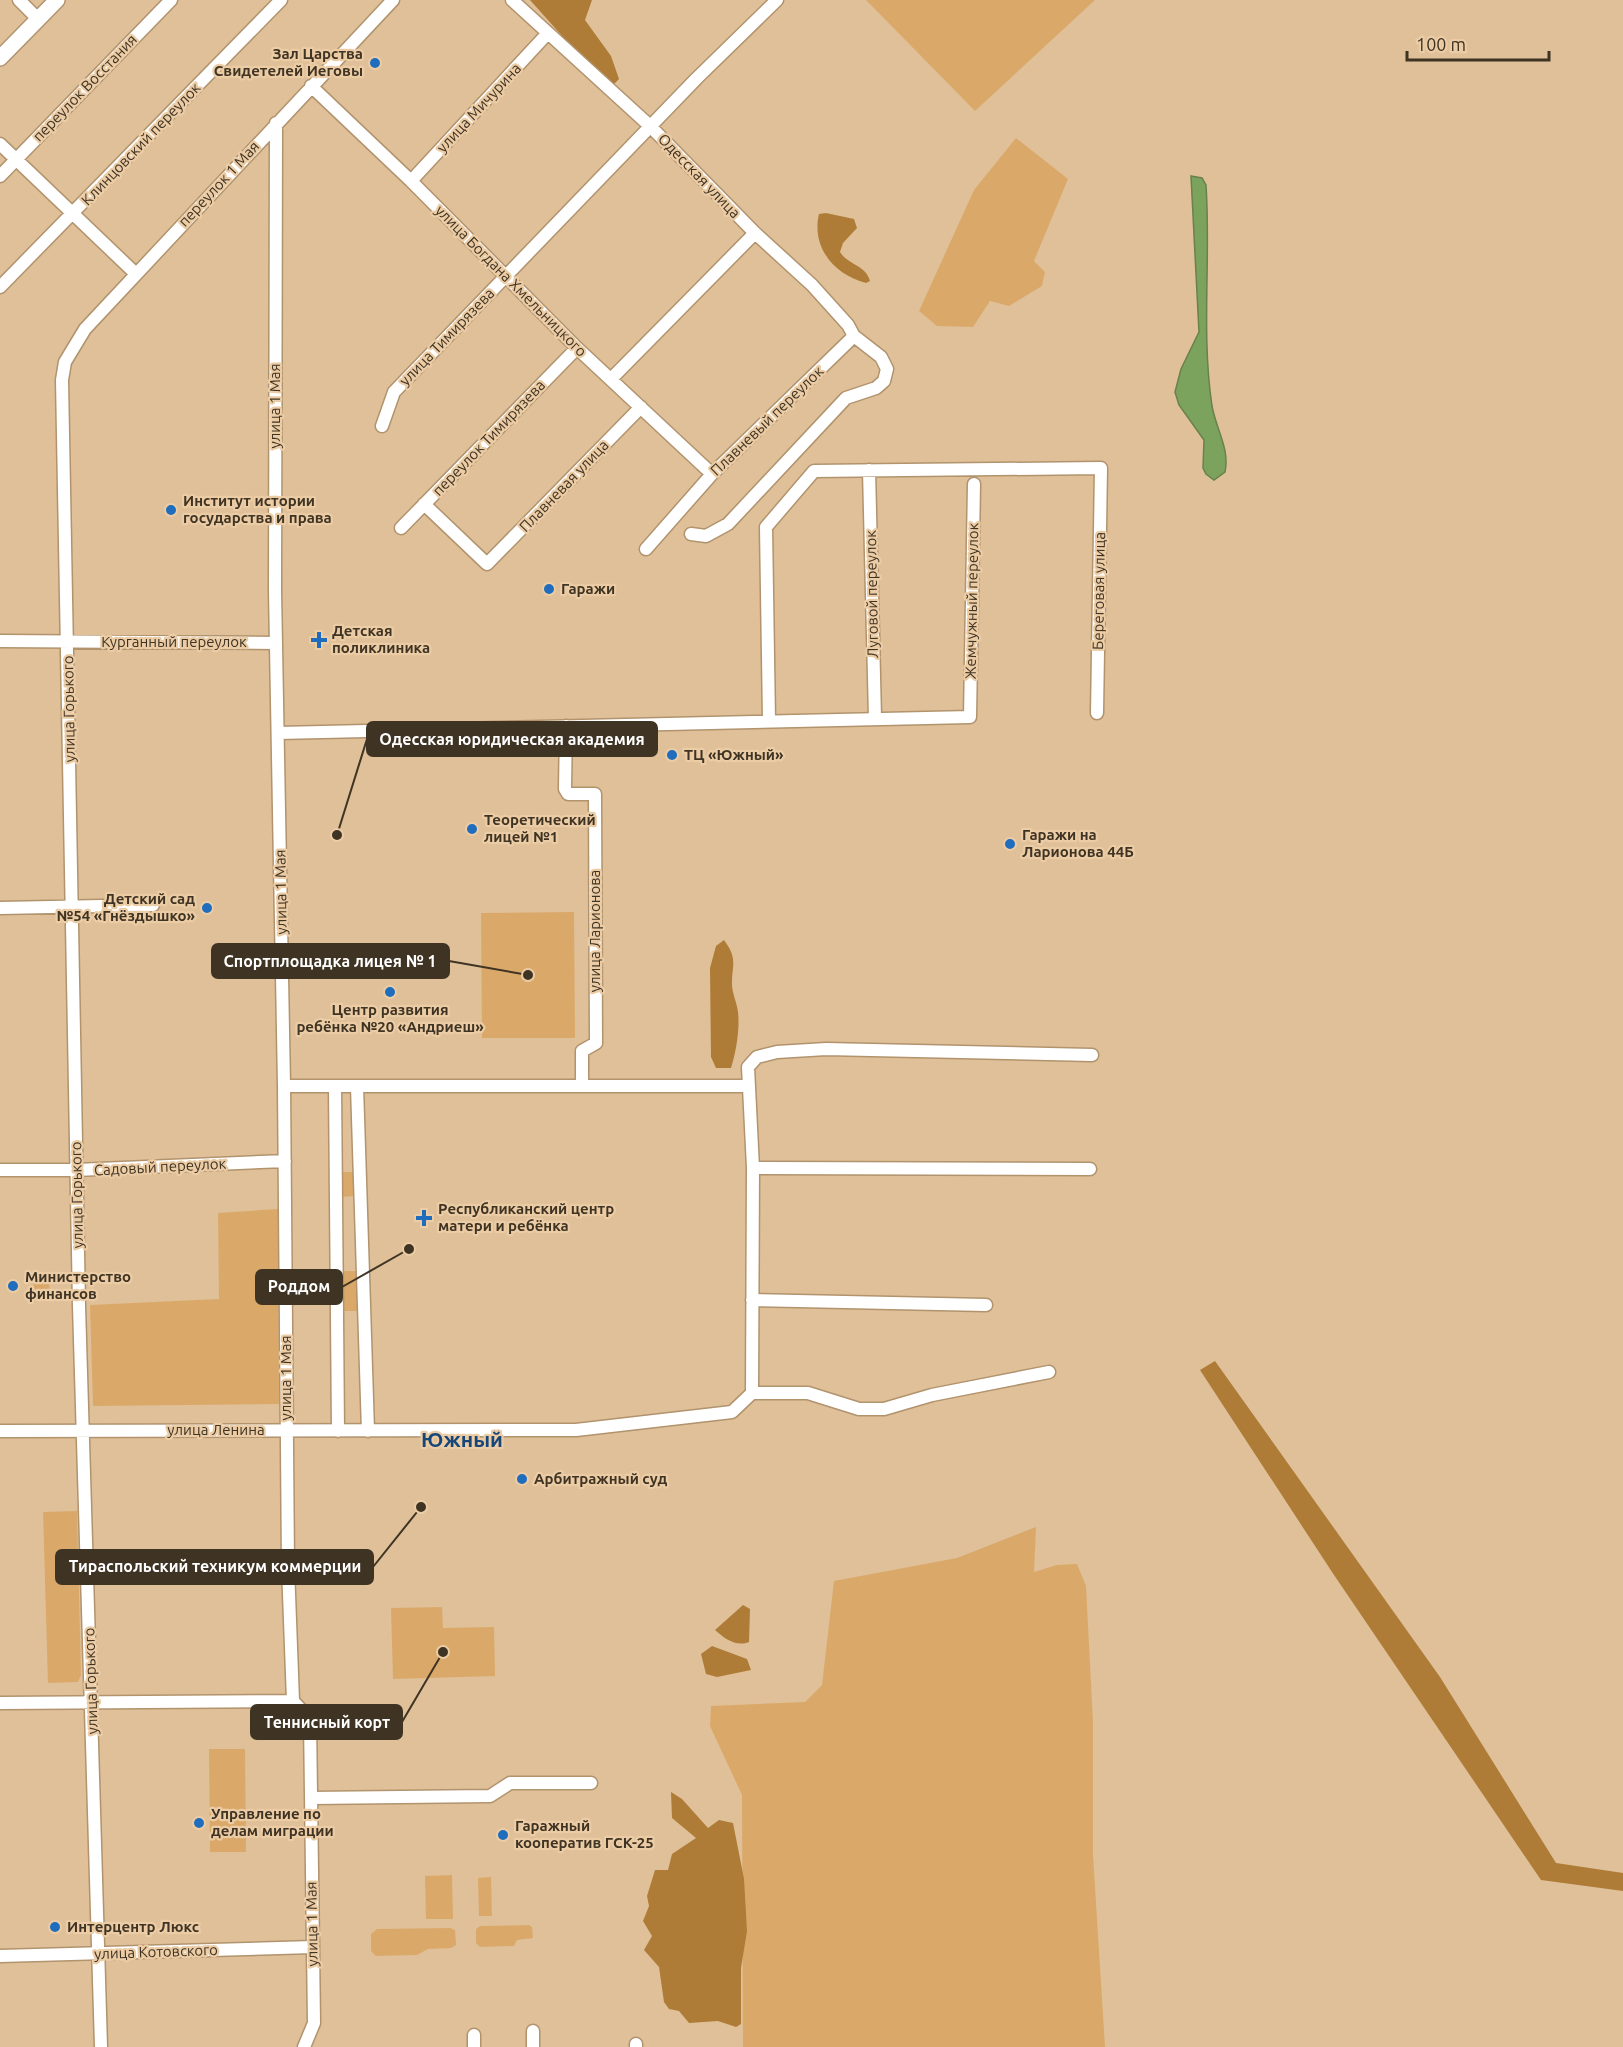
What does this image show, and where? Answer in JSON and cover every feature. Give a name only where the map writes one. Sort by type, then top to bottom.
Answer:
[{"type":"main road","points":[[0,58],[57,0]]},
{"type":"street","points":[[19,0],[38,19]]},
{"type":"street","name":"переулок Восстания","points":[[0,176],[171,0]]},
{"type":"street","name":"Клинцовский переулок","points":[[0,287],[74,214],[281,0]]},
{"type":"street","name":"переулок 1 Мая","points":[[62,380],[65,362],[85,329],[393,0]]},
{"type":"street","name":"Одесская улица","points":[[512,0],[650,126],[755,233],[838,312],[854,336],[881,357],[887,369],[884,381],[876,388],[846,398],[728,524],[706,536],[691,534]]},
{"type":"street","name":"улица Тимирязева","points":[[382,426],[394,392],[650,126],[777,0]]},
{"type":"street","name":"улица Мичурина","points":[[411,182],[547,34]]},
{"type":"street","name":"улица Богдана Хмельницкого","points":[[311,86],[577,348],[612,378],[712,474]]},
{"type":"street","name":"улица 1 Мая","points":[[276,123],[276,643],[285,1161],[286,1431],[293,1701],[310,1719],[314,2023],[304,2047]]},
{"type":"street","points":[[0,144],[136,274]]},
{"type":"street","points":[[612,378],[755,233]]},
{"type":"street","name":"Плавневый переулок","points":[[646,549],[712,474],[854,336]]},
{"type":"street","name":"переулок Тимирязева","points":[[401,528],[577,348]]},
{"type":"street","name":"улица Горького","points":[[62,380],[76,1170],[101,2047]]},
{"type":"street","name":"Плавневая улица","points":[[424,504],[487,564],[641,407]]},
{"type":"street","name":"Береговая улица","points":[[869,470],[1101,468],[1097,713]]},
{"type":"street","points":[[769,721],[766,527],[814,471],[869,470]]},
{"type":"street","name":"Луговой переулок","points":[[869,470],[875,718]]},
{"type":"street","name":"Жемчужный переулок","points":[[875,718],[970,717],[974,484]]},
{"type":"street","name":"Курганный переулок","points":[[0,641],[276,643]]},
{"type":"street","points":[[278,733],[875,718]]},
{"type":"street","name":"улица Ларионова","points":[[566,726],[565,789],[568,794],[573,795],[595,795],[596,1043],[582,1051],[582,1085]]},
{"type":"street","points":[[0,908],[153,905]]},
{"type":"street","points":[[1049,1372],[932,1395],[884,1409],[859,1409],[808,1393],[752,1393],[753,1168],[748,1067],[757,1057],[777,1052],[826,1049],[1092,1055]]},
{"type":"street","points":[[284,1086],[748,1086]]},
{"type":"street","points":[[335,1086],[338,1431]]},
{"type":"street","points":[[357,1086],[368,1431]]},
{"type":"street","name":"Садовый переулок","points":[[0,1170],[76,1170],[285,1161]]},
{"type":"street","points":[[753,1168],[1090,1170]]},
{"type":"street","points":[[752,1300],[986,1305]]},
{"type":"street","name":"улица Ленина","points":[[0,1431],[576,1430],[732,1412],[752,1393]]},
{"type":"street","points":[[0,1703],[293,1701]]},
{"type":"street","points":[[311,1798],[490,1796],[510,1783],[591,1782]]},
{"type":"street","name":"улица Котовского","points":[[0,1956],[313,1947]]},
{"type":"street","points":[[532,2031],[532,2047]]},
{"type":"shaded area","points":[[530,0],[592,0],[585,20],[611,56],[619,79],[612,86],[597,75]]},
{"type":"shaded area","points":[[866,0],[1095,0],[975,111]]},
{"type":"shaded area","points":[[1016,138],[1068,179],[1034,261],[1045,272],[1042,286],[1009,306],[990,301],[973,327],[937,326],[919,311],[974,190]]},
{"type":"shaded area","points":[[1191,176],[1202,178],[1206,185],[1209,379],[1212,406],[1226,455],[1225,472],[1214,480],[1206,474],[1203,468],[1204,440],[1179,405],[1175,392],[1181,369],[1199,332]]},
{"type":"shaded area","points":[[826,213],[854,219],[857,228],[843,243],[840,252],[861,268],[870,281],[866,283],[844,274],[835,267],[822,249],[817,226],[819,214]]},
{"type":"shaded area","points":[[574,912],[575,1038],[482,1038],[481,913]]},
{"type":"shaded area","points":[[724,940],[733,957],[732,987],[738,1026],[731,1068],[716,1068],[711,1057],[710,968],[716,946]]},
{"type":"shaded area","points":[[340,1172],[354,1172],[355,1196],[341,1197]]},
{"type":"shaded area","points":[[278,1209],[279,1404],[93,1406],[90,1305],[219,1299],[218,1213]]},
{"type":"shaded area","points":[[340,1271],[358,1271],[359,1311],[341,1311]]},
{"type":"shaded area","points":[[46,1274],[50,1276],[49,1293],[33,1288],[34,1281]]},
{"type":"shaded area","points":[[1215,1361],[1440,1677],[1556,1863],[1623,1873],[1623,1891],[1541,1880],[1334,1575],[1200,1370]]},
{"type":"shaded area","points":[[77,1511],[81,1675],[78,1682],[48,1683],[43,1512]]},
{"type":"shaded area","points":[[1036,1527],[1034,1572],[1057,1565],[1077,1564],[1086,1586],[1093,1722],[1093,1855],[1105,2047],[743,2047],[742,1795],[710,1726],[711,1706],[805,1702],[822,1685],[834,1581],[957,1558]]},
{"type":"shaded area","points":[[743,1605],[750,1609],[749,1642],[740,1644],[727,1639],[715,1630]]},
{"type":"shaded area","points":[[442,1607],[443,1628],[494,1627],[495,1676],[393,1679],[391,1608]]},
{"type":"shaded area","points":[[712,1646],[747,1659],[751,1670],[717,1677],[706,1674],[701,1654]]},
{"type":"shaded area","points":[[209,1749],[245,1749],[246,1852],[210,1852]]},
{"type":"shaded area","points":[[671,1792],[682,1799],[708,1828],[719,1820],[733,1823],[744,1879],[747,1931],[741,1968],[741,2024],[736,2027],[718,2021],[689,2023],[679,2011],[669,2009],[664,2002],[659,1967],[644,1950],[652,1936],[643,1921],[649,1906],[647,1896],[655,1870],[668,1870],[672,1854],[696,1838],[672,1818]]},
{"type":"shaded area","points":[[452,1875],[453,1919],[426,1919],[425,1876]]},
{"type":"shaded area","points":[[491,1877],[492,1916],[479,1916],[478,1878]]},
{"type":"shaded area","points":[[529,1925],[532,1927],[533,1938],[517,1940],[514,1946],[480,1947],[476,1943],[476,1929],[480,1926]]},
{"type":"shaded area","points":[[450,1928],[455,1930],[456,1945],[451,1948],[428,1949],[417,1955],[376,1956],[371,1951],[371,1934],[377,1929]]},
{"type":"place","name":"Зал Царства Свидетелей Иеговы","points":[[375,63]]},
{"type":"place","name":"Институт истории государства и права","points":[[171,510]]},
{"type":"place","name":"Гаражи","points":[[549,589]]},
{"type":"place","name":"Детская поликлиника","points":[[319,640]]},
{"type":"place","name":"ТЦ «Южный»","points":[[672,755]]},
{"type":"place","name":"Теоретический лицей №1","points":[[472,829]]},
{"type":"place","name":"Одесская юридическая академия","points":[[337,835]]},
{"type":"place","name":"Гаражи на Ларионова 44Б","points":[[1010,844]]},
{"type":"place","name":"Детский сад №54 «Гнёздышко»","points":[[207,908]]},
{"type":"place","name":"Спортплощадка лицея № 1","points":[[528,975]]},
{"type":"place","name":"Центр развития ребёнка №20 «Андриеш»","points":[[390,992]]},
{"type":"place","name":"Республиканский центр матери и ребёнка","points":[[424,1218]]},
{"type":"place","name":"Роддом","points":[[409,1249]]},
{"type":"place","name":"Министерство финансов","points":[[13,1286]]},
{"type":"place","name":"Арбитражный суд","points":[[522,1479]]},
{"type":"place","name":"Тираспольский техникум коммерции","points":[[421,1507]]},
{"type":"place","name":"Теннисный корт","points":[[443,1652]]},
{"type":"place","name":"Управление по делам миграции","points":[[199,1823]]},
{"type":"place","name":"Гаражный кооператив ГСК-25","points":[[503,1835]]},
{"type":"place","name":"Интерцентр Люкс","points":[[55,1927]]},
{"type":"district","name":"Южный","points":[[462,1440]]}]
